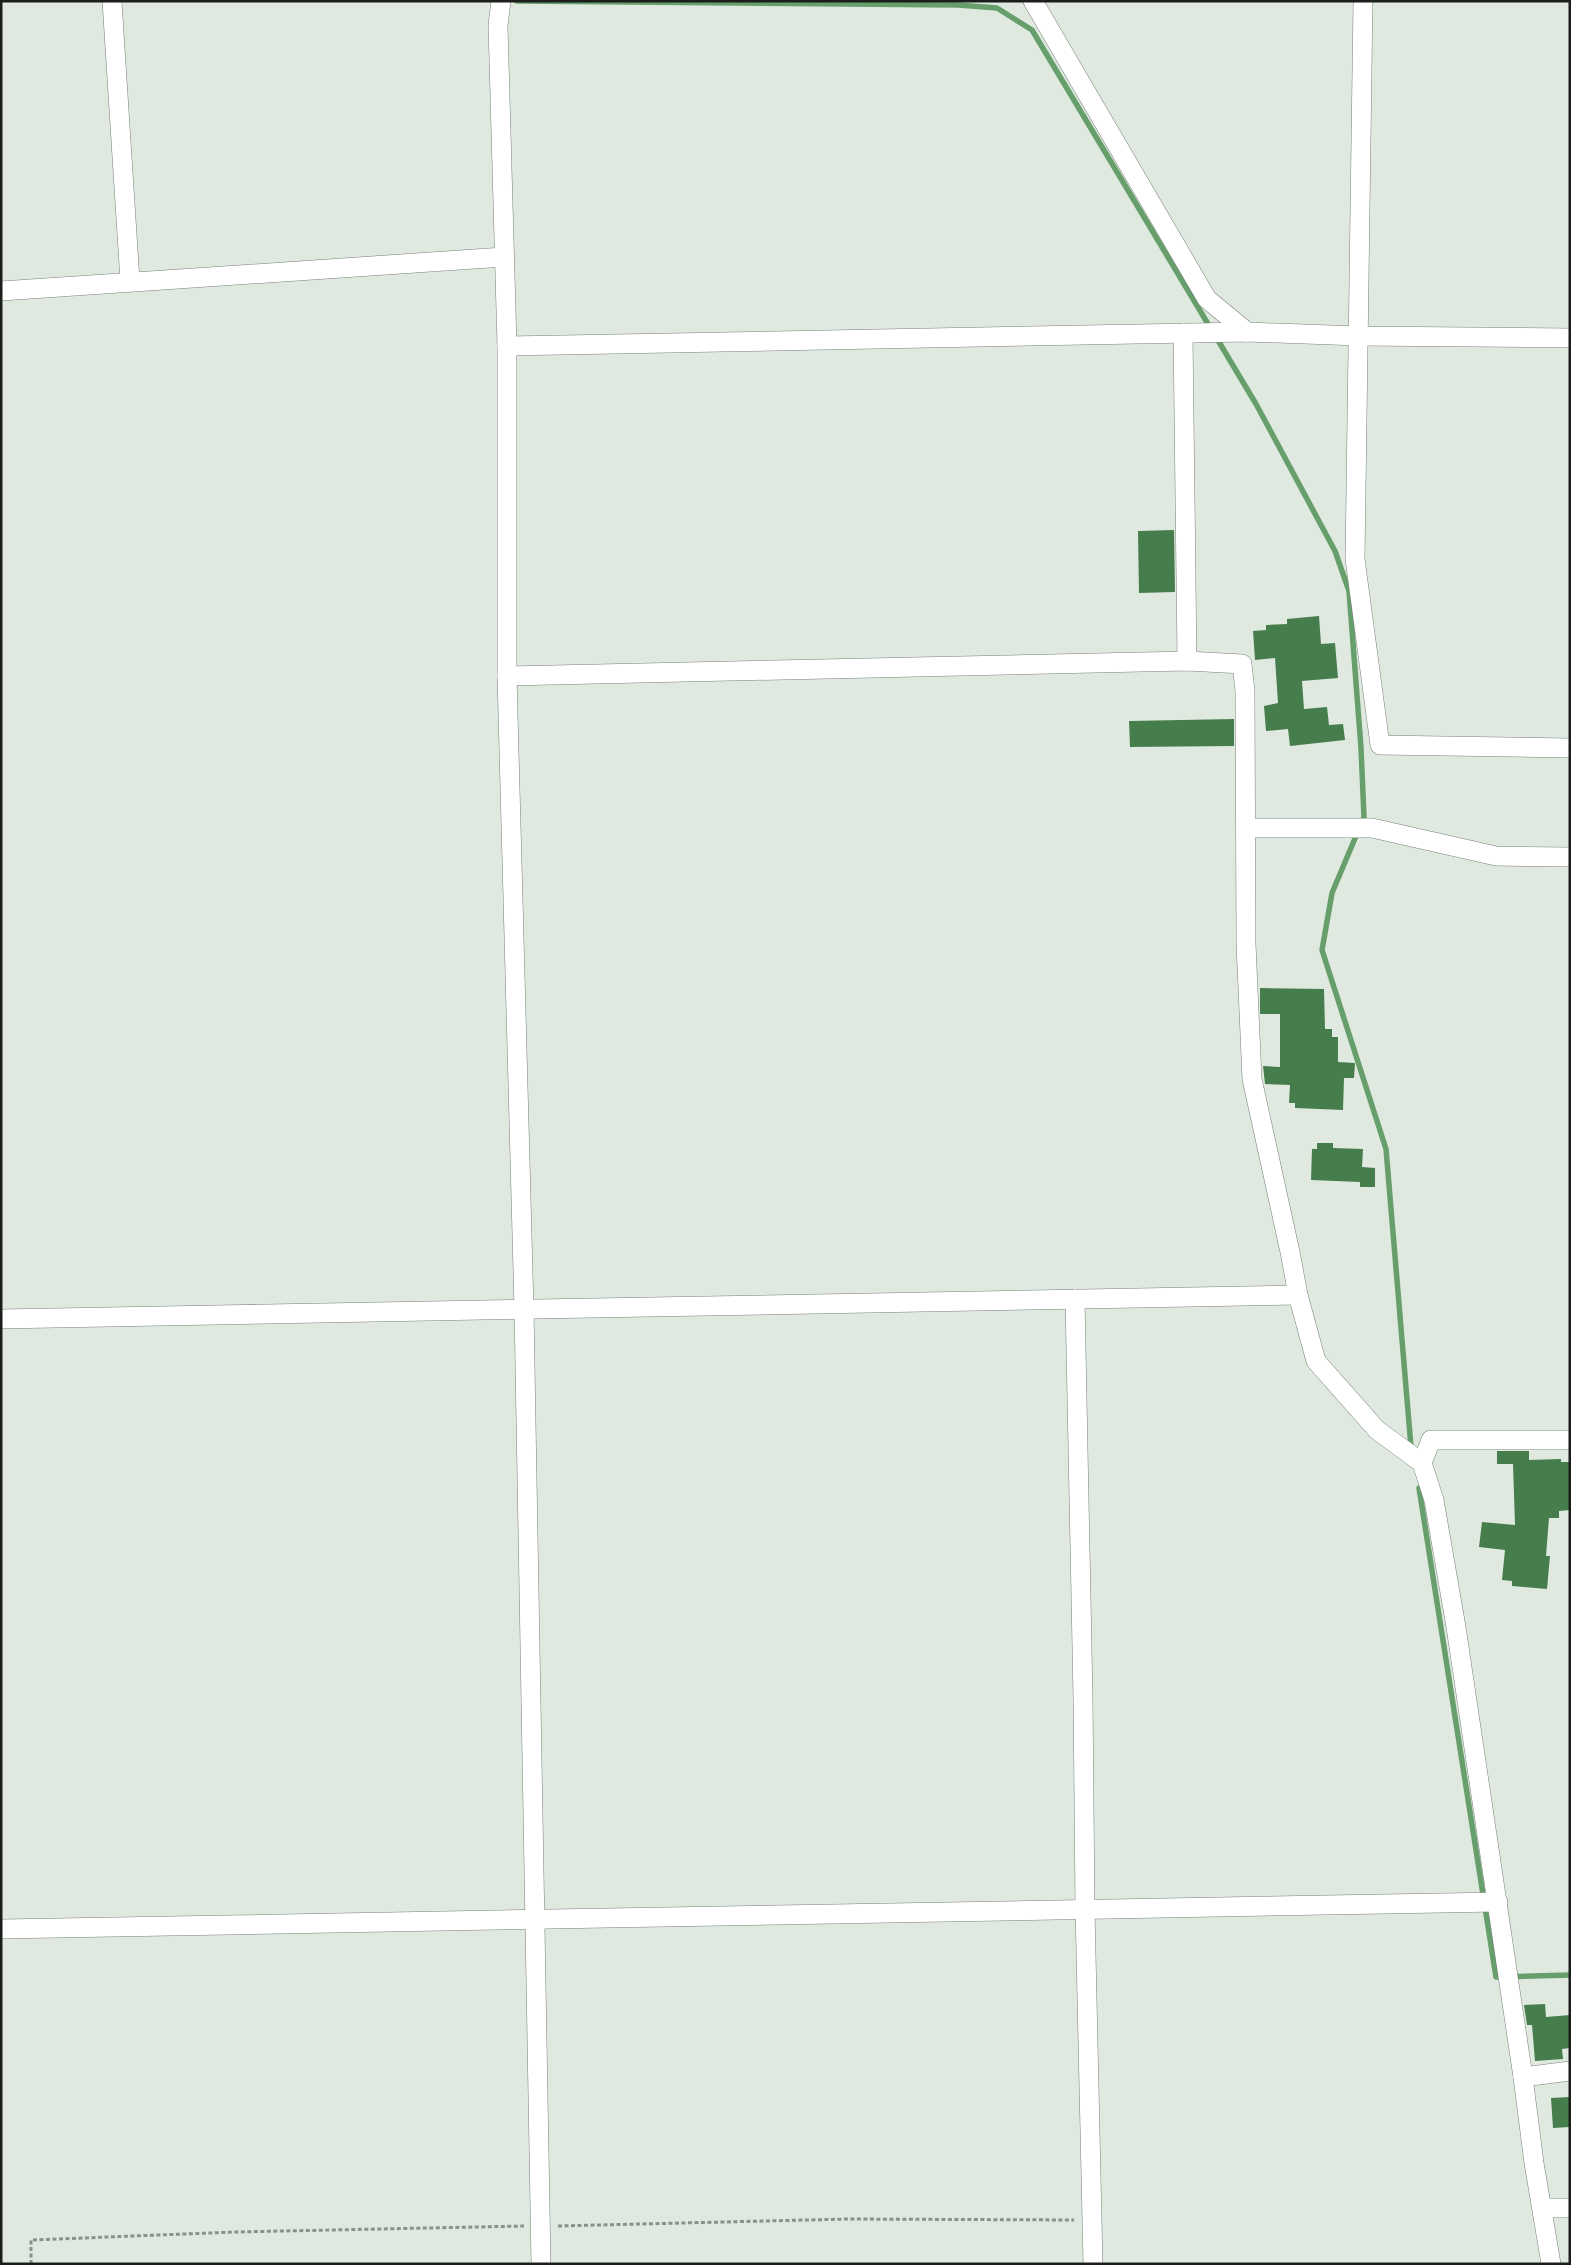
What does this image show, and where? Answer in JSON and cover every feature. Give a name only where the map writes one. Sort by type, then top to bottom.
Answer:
[{"type":"street","points":[[112,1],[130,281]]},
{"type":"street","points":[[1033,1],[1207,299],[1247,332]]},
{"type":"street","points":[[1363,1],[1355,559],[1380,745],[1570,748]]},
{"type":"street","points":[[500,7],[498,25],[507,346],[508,676],[524,1309],[541,2264]]},
{"type":"street","points":[[1,291],[504,257]]},
{"type":"street","points":[[507,346],[1247,332],[1359,336],[1570,338]]},
{"type":"street","points":[[1183,333],[1188,661]]},
{"type":"street","points":[[508,676],[1188,661],[1242,664],[1245,691],[1246,944],[1252,1079],[1298,1295],[1316,1361],[1377,1430],[1422,1463],[1434,1500],[1456,1627],[1486,1902],[1508,1978],[1551,2264]]},
{"type":"street","points":[[1246,828],[1362,827],[1496,856],[1570,857]]},
{"type":"street","points":[[1,1320],[1298,1295]]},
{"type":"street","points":[[1075,1299],[1083,1697],[1084,1909],[1093,2264]]},
{"type":"street","points":[[1422,1463],[1431,1440],[1570,1440]]},
{"type":"street","points":[[1,1929],[1486,1902]]},
{"type":"street","points":[[1523,2077],[1570,2071]]},
{"type":"street","points":[[1542,2208],[1570,2208]]},
{"type":"building","points":[[1174,530],[1175,592],[1139,593],[1138,531]]},
{"type":"building","points":[[1319,616],[1321,644],[1335,643],[1338,678],[1302,681],[1304,709],[1327,707],[1329,725],[1343,724],[1345,740],[1290,746],[1288,729],[1266,731],[1264,706],[1278,703],[1275,658],[1255,660],[1253,631],[1266,630],[1266,625],[1287,624],[1287,619]]},
{"type":"building","points":[[1234,719],[1234,746],[1130,747],[1129,721]]},
{"type":"building","points":[[1260,988],[1324,989],[1325,1029],[1332,1029],[1332,1037],[1338,1037],[1338,1062],[1355,1063],[1354,1078],[1344,1078],[1343,1110],[1295,1108],[1295,1103],[1289,1103],[1290,1085],[1265,1084],[1263,1066],[1280,1067],[1280,1014],[1260,1014]]},
{"type":"building","points":[[1317,1143],[1333,1143],[1333,1148],[1363,1149],[1362,1167],[1375,1168],[1375,1187],[1360,1187],[1360,1182],[1311,1180],[1312,1149],[1317,1149]]},
{"type":"building","points":[[1497,1451],[1529,1451],[1529,1460],[1561,1459],[1561,1462],[1570,1462],[1570,1510],[1559,1511],[1559,1518],[1549,1518],[1546,1556],[1550,1556],[1547,1589],[1512,1586],[1512,1581],[1502,1580],[1505,1550],[1479,1547],[1482,1522],[1515,1525],[1513,1464],[1497,1464]]},
{"type":"building","points":[[1545,2004],[1546,2017],[1570,2015],[1570,2048],[1562,2049],[1563,2059],[1535,2061],[1532,2025],[1527,2025],[1524,2005]]},
{"type":"building","points":[[1570,2097],[1570,2127],[1553,2128],[1551,2098]]},
{"type":"waterway","points":[[517,1],[958,5],[997,8],[1032,30],[1211,329]]},
{"type":"waterway","points":[[1216,337],[1256,404],[1335,551],[1349,591],[1361,748],[1364,817],[1332,893],[1322,950],[1386,1149],[1411,1447]]},
{"type":"waterway","points":[[1419,1488],[1496,1977],[1570,1975]]}]
